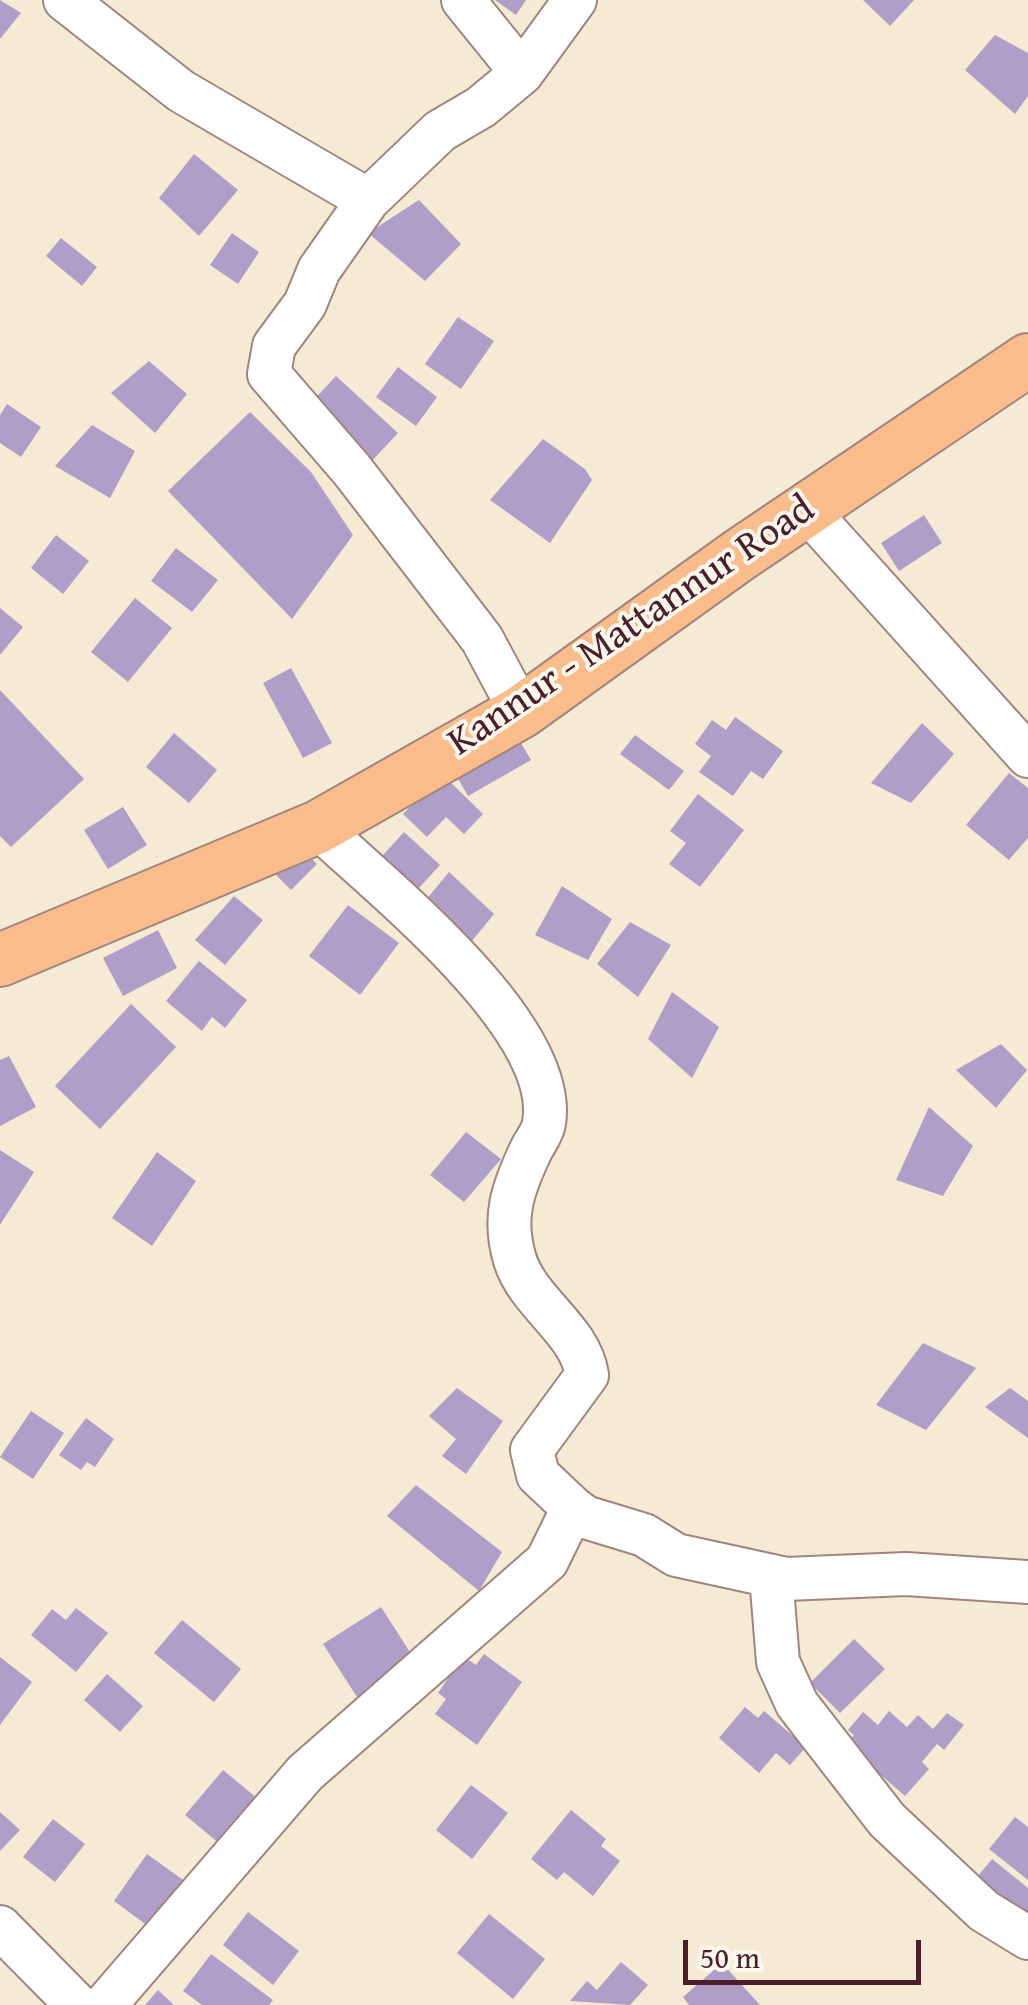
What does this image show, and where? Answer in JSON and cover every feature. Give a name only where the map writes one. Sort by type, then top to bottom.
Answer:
[{"type":"main road","name":"Kannur - Mattannur Road","points":[[0,960],[318,828],[521,712],[806,510],[1028,360]]},
{"type":"street","points":[[65,0],[181,91],[368,200]]},
{"type":"street","points":[[464,0],[522,73]]},
{"type":"street","points":[[521,712],[482,639],[352,470],[269,374],[274,346],[305,304],[319,270],[368,200],[440,131],[481,107],[522,73],[575,0]]},
{"type":"street","points":[[806,510],[1028,756]]},
{"type":"street","points":[[318,828],[471,975],[514,1024],[533,1058],[544,1124],[511,1192],[510,1228],[516,1263],[584,1354],[587,1375],[532,1450],[538,1475],[586,1517],[644,1535],[676,1555],[770,1576],[906,1574],[1028,1582]]},
{"type":"street","points":[[105,2005],[306,1774],[547,1561],[573,1508]]},
{"type":"street","points":[[770,1576],[778,1662],[797,1704],[886,1820],[984,1911],[1028,1938]]},
{"type":"street","points":[[0,1927],[77,2005]]},
{"type":"building","points":[[0,0],[21,13],[0,39]]},
{"type":"building","points":[[495,0],[526,0],[516,15]]},
{"type":"building","points":[[863,0],[914,0],[890,26]]},
{"type":"building","points":[[995,35],[1028,53],[1028,96],[1015,114],[965,70]]},
{"type":"building","points":[[194,154],[238,190],[199,236],[159,198]]},
{"type":"building","points":[[419,200],[461,244],[425,281],[368,233]]},
{"type":"building","points":[[232,233],[259,252],[238,284],[210,265]]},
{"type":"building","points":[[61,238],[97,267],[82,286],[46,256]]},
{"type":"building","points":[[458,317],[494,341],[461,389],[425,364]]},
{"type":"building","points":[[149,361],[187,394],[155,433],[111,393]]},
{"type":"building","points":[[398,367],[437,397],[416,426],[376,397]]},
{"type":"building","points":[[336,376],[398,433],[369,464],[307,407]]},
{"type":"building","points":[[7,404],[41,427],[21,457],[0,443],[0,415]]},
{"type":"building","points":[[250,412],[311,472],[353,535],[292,619],[168,491]]},
{"type":"building","points":[[92,425],[135,451],[110,498],[55,466]]},
{"type":"building","points":[[543,439],[585,469],[592,480],[550,543],[490,500]]},
{"type":"building","points":[[924,515],[942,543],[899,571],[881,543]]},
{"type":"building","points":[[56,535],[89,561],[63,594],[31,568]]},
{"type":"building","points":[[176,548],[218,580],[192,612],[151,581]]},
{"type":"building","points":[[135,598],[172,628],[128,682],[91,652]]},
{"type":"building","points":[[0,608],[23,627],[0,655]]},
{"type":"building","points":[[291,668],[332,743],[303,758],[263,683]]},
{"type":"building","points":[[0,690],[84,779],[11,847],[0,836]]},
{"type":"building","points":[[735,717],[783,751],[763,779],[751,771],[733,796],[699,772],[711,756],[695,744],[712,720],[726,730]]},
{"type":"building","points":[[922,723],[954,754],[911,803],[871,783]]},
{"type":"building","points":[[174,733],[217,770],[189,803],[146,767]]},
{"type":"building","points":[[515,733],[531,760],[468,796],[453,770]]},
{"type":"building","points":[[635,735],[684,771],[669,790],[620,754]]},
{"type":"building","points":[[1009,773],[1028,788],[1028,838],[1009,860],[966,825]]},
{"type":"building","points":[[442,774],[483,814],[464,834],[446,817],[427,837],[403,814]]},
{"type":"building","points":[[698,794],[744,830],[700,887],[669,864],[686,843],[670,831]]},
{"type":"building","points":[[123,807],[147,845],[108,869],[84,830]]},
{"type":"building","points":[[404,832],[440,865],[410,898],[374,865]]},
{"type":"building","points":[[299,847],[317,864],[291,890],[273,872]]},
{"type":"building","points":[[449,872],[494,914],[467,947],[421,906]]},
{"type":"building","points":[[562,886],[612,919],[588,960],[535,935]]},
{"type":"building","points":[[234,896],[263,920],[225,965],[195,940]]},
{"type":"building","points":[[348,905],[399,943],[360,995],[309,956]]},
{"type":"building","points":[[630,922],[671,945],[638,997],[597,964]]},
{"type":"building","points":[[158,930],[177,968],[123,996],[103,958]]},
{"type":"building","points":[[199,961],[247,1000],[225,1028],[212,1017],[202,1031],[166,1001]]},
{"type":"building","points":[[672,992],[719,1027],[692,1078],[648,1039]]},
{"type":"building","points":[[131,1004],[176,1047],[100,1129],[55,1086]]},
{"type":"building","points":[[1001,1044],[1027,1070],[996,1108],[956,1070]]},
{"type":"building","points":[[9,1056],[36,1107],[0,1126],[0,1060]]},
{"type":"building","points":[[929,1107],[973,1146],[943,1196],[896,1180]]},
{"type":"building","points":[[466,1132],[501,1159],[464,1202],[430,1175]]},
{"type":"building","points":[[0,1150],[34,1172],[0,1225]]},
{"type":"building","points":[[157,1152],[196,1181],[152,1246],[112,1218]]},
{"type":"building","points":[[923,1343],[976,1368],[926,1430],[876,1405]]},
{"type":"building","points":[[457,1388],[503,1421],[466,1474],[442,1456],[456,1439],[429,1416]]},
{"type":"building","points":[[1010,1388],[1028,1401],[1028,1438],[985,1407]]},
{"type":"building","points":[[31,1411],[64,1433],[33,1479],[0,1457]]},
{"type":"building","points":[[86,1418],[114,1439],[95,1467],[87,1462],[81,1470],[59,1455]]},
{"type":"building","points":[[416,1485],[502,1552],[479,1591],[387,1516]]},
{"type":"building","points":[[381,1607],[415,1660],[357,1697],[323,1644]]},
{"type":"building","points":[[76,1608],[108,1633],[76,1672],[31,1635],[52,1609],[66,1620]]},
{"type":"building","points":[[182,1620],[241,1669],[214,1702],[154,1653]]},
{"type":"building","points":[[854,1639],[885,1669],[840,1713],[810,1683]]},
{"type":"building","points":[[484,1654],[522,1682],[477,1745],[435,1714],[446,1699],[438,1693],[463,1656],[476,1665]]},
{"type":"building","points":[[0,1657],[32,1682],[0,1725]]},
{"type":"building","points":[[107,1674],[143,1706],[120,1732],[84,1700]]},
{"type":"building","points":[[745,1707],[758,1718],[764,1711],[806,1747],[790,1765],[776,1753],[759,1773],[719,1738]]},
{"type":"building","points":[[889,1711],[907,1727],[918,1715],[933,1729],[947,1713],[964,1725],[944,1750],[937,1744],[922,1762],[929,1769],[905,1796],[846,1745],[854,1735],[848,1730],[863,1712],[878,1725]]},
{"type":"building","points":[[223,1770],[263,1803],[226,1849],[185,1815]]},
{"type":"building","points":[[471,1785],[508,1813],[472,1859],[436,1830]]},
{"type":"building","points":[[571,1810],[606,1839],[601,1846],[620,1861],[593,1896],[564,1872],[557,1880],[531,1859]]},
{"type":"building","points":[[0,1812],[20,1830],[0,1851]]},
{"type":"building","points":[[1015,1817],[1028,1827],[1028,1880],[989,1849]]},
{"type":"building","points":[[53,1819],[85,1844],[55,1882],[23,1857]]},
{"type":"building","points":[[147,1854],[186,1882],[152,1929],[114,1901]]},
{"type":"building","points":[[992,1859],[1028,1888],[1028,1927],[973,1882]]},
{"type":"building","points":[[248,1912],[299,1951],[273,1985],[223,1945]]},
{"type":"building","points":[[489,1914],[545,1959],[513,1999],[457,1953]]},
{"type":"building","points":[[211,1954],[273,2000],[269,2005],[202,2005],[183,1991]]},
{"type":"building","points":[[621,1962],[648,1985],[630,2005],[570,2001],[587,1981],[597,1990]]},
{"type":"building","points":[[722,1963],[760,2005],[689,2005],[683,1997]]},
{"type":"building","points":[[158,1990],[174,2005],[145,2005]]}]
